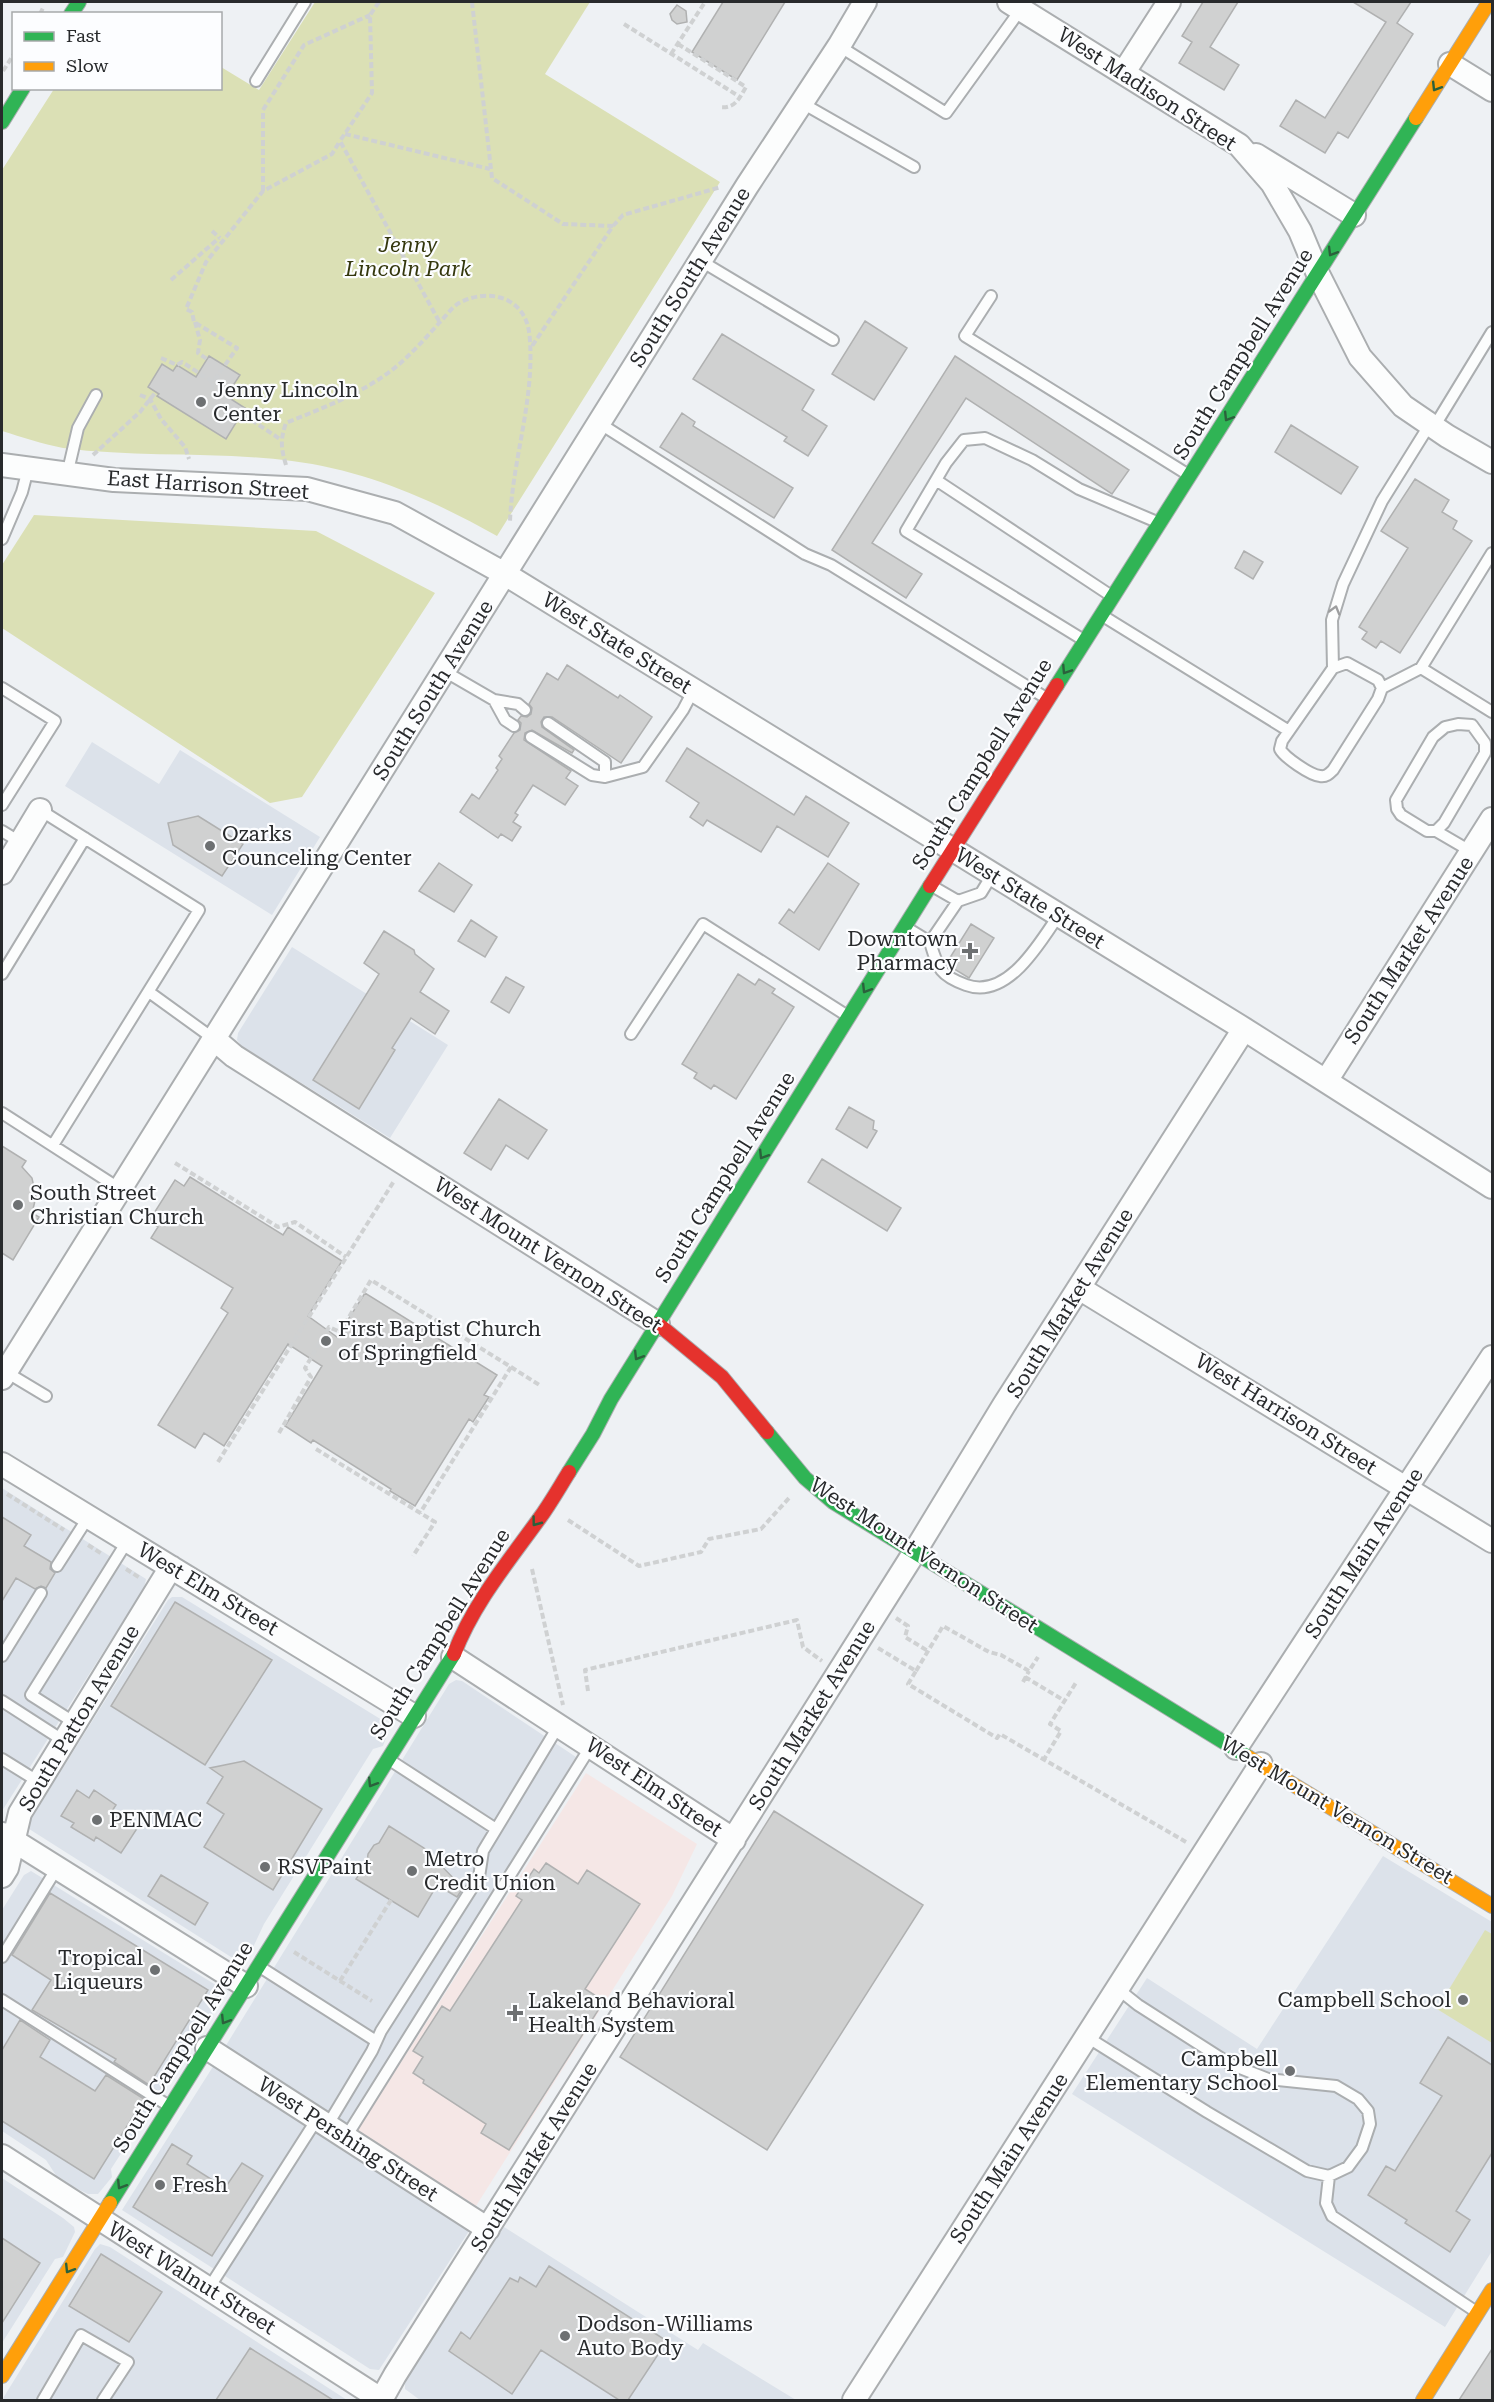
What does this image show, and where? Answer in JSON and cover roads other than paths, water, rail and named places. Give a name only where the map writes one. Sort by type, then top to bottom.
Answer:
[{"type":"main road","name":"South Campbell Avenue","points":[[2,2376],[387,1758],[453,1657],[463,1631],[513,1551],[539,1519],[904,926],[1489,2]]},
{"type":"main road","points":[[2,122],[22,90]]},
{"type":"main road","name":"West Mount Vernon Street","points":[[658,1324],[695,1351],[717,1372],[740,1398],[790,1465],[811,1486],[914,1553],[1492,1906]]},
{"type":"main road","points":[[1423,2400],[1492,2290]]},
{"type":"street","name":"South South Avenue","points":[[4,1375],[700,261],[865,2]]},
{"type":"street","points":[[1124,72],[1169,2]]},
{"type":"street","name":"West Madison Street","points":[[1015,5],[1239,145],[1272,183],[1300,231],[1318,274],[1360,357],[1403,406],[1492,462]]},
{"type":"street","points":[[1450,64],[1492,90]]},
{"type":"street","points":[[1239,145],[1354,215]]},
{"type":"street","name":"East Harrison Street","points":[[2,465],[114,480],[307,489],[395,513],[505,574]]},
{"type":"street","name":"West State Street","points":[[505,574],[1244,1029],[1492,1187]]},
{"type":"street","points":[[2,873],[11,836],[40,810]]},
{"type":"street","name":"South Market Avenue","points":[[1326,1081],[1492,819]]},
{"type":"street","name":"South Market Avenue","points":[[382,2400],[395,2375],[734,1840],[1079,1287],[1244,1029]]},
{"type":"street","name":"West Mount Vernon Street","points":[[214,1039],[234,1056],[658,1324]]},
{"type":"street","name":"West Harrison Street","points":[[1079,1287],[1492,1542]]},
{"type":"street","name":"South Main Avenue","points":[[1236,1748],[1492,1357]]},
{"type":"street","name":"West Elm Street","points":[[2,1464],[414,1716]]},
{"type":"street","name":"South Patton Avenue","points":[[2,1876],[6,1868],[7,1837],[20,1812],[171,1567]]},
{"type":"street","name":"West Elm Street","points":[[453,1657],[561,1715],[592,1746],[734,1840]]},
{"type":"street","name":"South Main Avenue","points":[[854,2400],[1262,1764]]},
{"type":"street","points":[[7,1837],[246,1986]]},
{"type":"street","name":"West Pershing Street","points":[[207,2048],[488,2229]]},
{"type":"street","name":"West Walnut Street","points":[[2,2157],[382,2400]]},
{"type":"lane","points":[[256,81],[305,2]]},
{"type":"lane","points":[[839,46],[946,113],[1015,5]]},
{"type":"lane","points":[[802,103],[914,167]]},
{"type":"lane","points":[[700,261],[833,340]]},
{"type":"lane","points":[[991,296],[965,336],[1190,476]]},
{"type":"lane","points":[[1333,668],[1332,620],[1343,584],[1382,501],[1492,332]]},
{"type":"lane","points":[[68,475],[78,428],[96,395]]},
{"type":"lane","points":[[599,423],[805,554],[831,565],[1048,699]]},
{"type":"lane","points":[[1085,641],[906,531],[936,480],[964,440],[985,438],[1032,460],[1079,489],[1160,523]]},
{"type":"lane","points":[[2,539],[22,492],[28,469]]},
{"type":"lane","points":[[936,480],[1113,597]]},
{"type":"lane","points":[[1382,688],[1378,680],[1347,663],[1333,668],[1289,731],[1280,748],[1283,756],[1318,776],[1327,775],[1378,699],[1382,688],[1421,668],[1492,553]]},
{"type":"lane","points":[[1101,615],[1289,731]]},
{"type":"lane","points":[[1421,668],[1488,710],[1472,725],[1458,724],[1444,727],[1433,737],[1396,800],[1397,808],[1401,815],[1427,831],[1436,831],[1472,852]]},
{"type":"lane","points":[[444,671],[494,700],[518,704],[525,710]]},
{"type":"lane","points":[[2,688],[55,721],[2,805]]},
{"type":"lane","points":[[531,737],[592,775],[605,777],[643,767],[683,710],[693,691]]},
{"type":"lane","points":[[494,700],[505,720],[513,726]]},
{"type":"lane","points":[[548,723],[605,762],[605,777]]},
{"type":"lane","points":[[1436,831],[1444,823],[1485,753],[1485,743],[1472,725]]},
{"type":"lane","points":[[40,810],[198,910],[53,1145]]},
{"type":"lane","points":[[2,974],[85,838]]},
{"type":"lane","points":[[930,942],[958,901],[981,893],[992,875]]},
{"type":"lane","points":[[930,885],[958,901]]},
{"type":"lane","points":[[904,926],[930,942],[940,972],[962,984],[984,988],[1001,982],[1022,967],[1059,916]]},
{"type":"lane","points":[[631,1034],[703,924],[849,1016]]},
{"type":"lane","points":[[149,992],[214,1039]]},
{"type":"lane","points":[[2,1113],[120,1189]]},
{"type":"lane","points":[[4,1375],[46,1396]]},
{"type":"lane","points":[[57,1566],[88,1516]]},
{"type":"lane","points":[[69,1732],[31,1695],[128,1540]]},
{"type":"lane","points":[[2,1656],[41,1593]]},
{"type":"lane","points":[[2,1701],[69,1732]]},
{"type":"lane","points":[[330,2127],[376,2041],[479,1876],[483,1851],[561,1715]]},
{"type":"lane","points":[[209,2288],[330,2127],[592,1746]]},
{"type":"lane","points":[[387,1758],[496,1829]]},
{"type":"lane","points":[[2,1759],[39,1782]]},
{"type":"lane","points":[[2,1957],[57,1868]]},
{"type":"lane","points":[[259,1966],[376,2041]]},
{"type":"lane","points":[[1087,2037],[1307,2171],[1329,2176],[1348,2167],[1362,2148],[1370,2124],[1368,2111],[1358,2099],[1336,2086],[1268,2079],[1230,2064],[1118,1989]]},
{"type":"lane","points":[[2,2000],[170,2107]]},
{"type":"lane","points":[[1329,2176],[1326,2203],[1332,2217],[1478,2313]]},
{"type":"lane","points":[[43,2400],[81,2335],[128,2362],[103,2400]]},
{"type":"place","name":"Jenny Lincoln Center","points":[[201,402]]},
{"type":"place","name":"Ozarks Counceling Center","points":[[210,846]]},
{"type":"place","name":"Downtown Pharmacy","points":[[970,951]]},
{"type":"place","name":"South Street Christian Church","points":[[18,1205]]},
{"type":"place","name":"First Baptist Church of Springfield","points":[[326,1341]]},
{"type":"place","name":"PENMAC","points":[[97,1820]]},
{"type":"place","name":"RSVPaint","points":[[265,1867]]},
{"type":"place","name":"Metro Credit Union","points":[[412,1871]]},
{"type":"place","name":"Tropical Liqueurs","points":[[155,1970]]},
{"type":"place","name":"Campbell School","points":[[1463,2000]]},
{"type":"place","name":"Lakeland Behavioral Health System","points":[[515,2013]]},
{"type":"place","name":"Campbell Elementary School","points":[[1290,2071]]},
{"type":"place","name":"Fresh","points":[[160,2185]]},
{"type":"place","name":"Dodson-Williams Auto Body","points":[[565,2336]]},
{"type":"park label","name":"Jenny Lincoln Park","points":[[408,257]]}]
